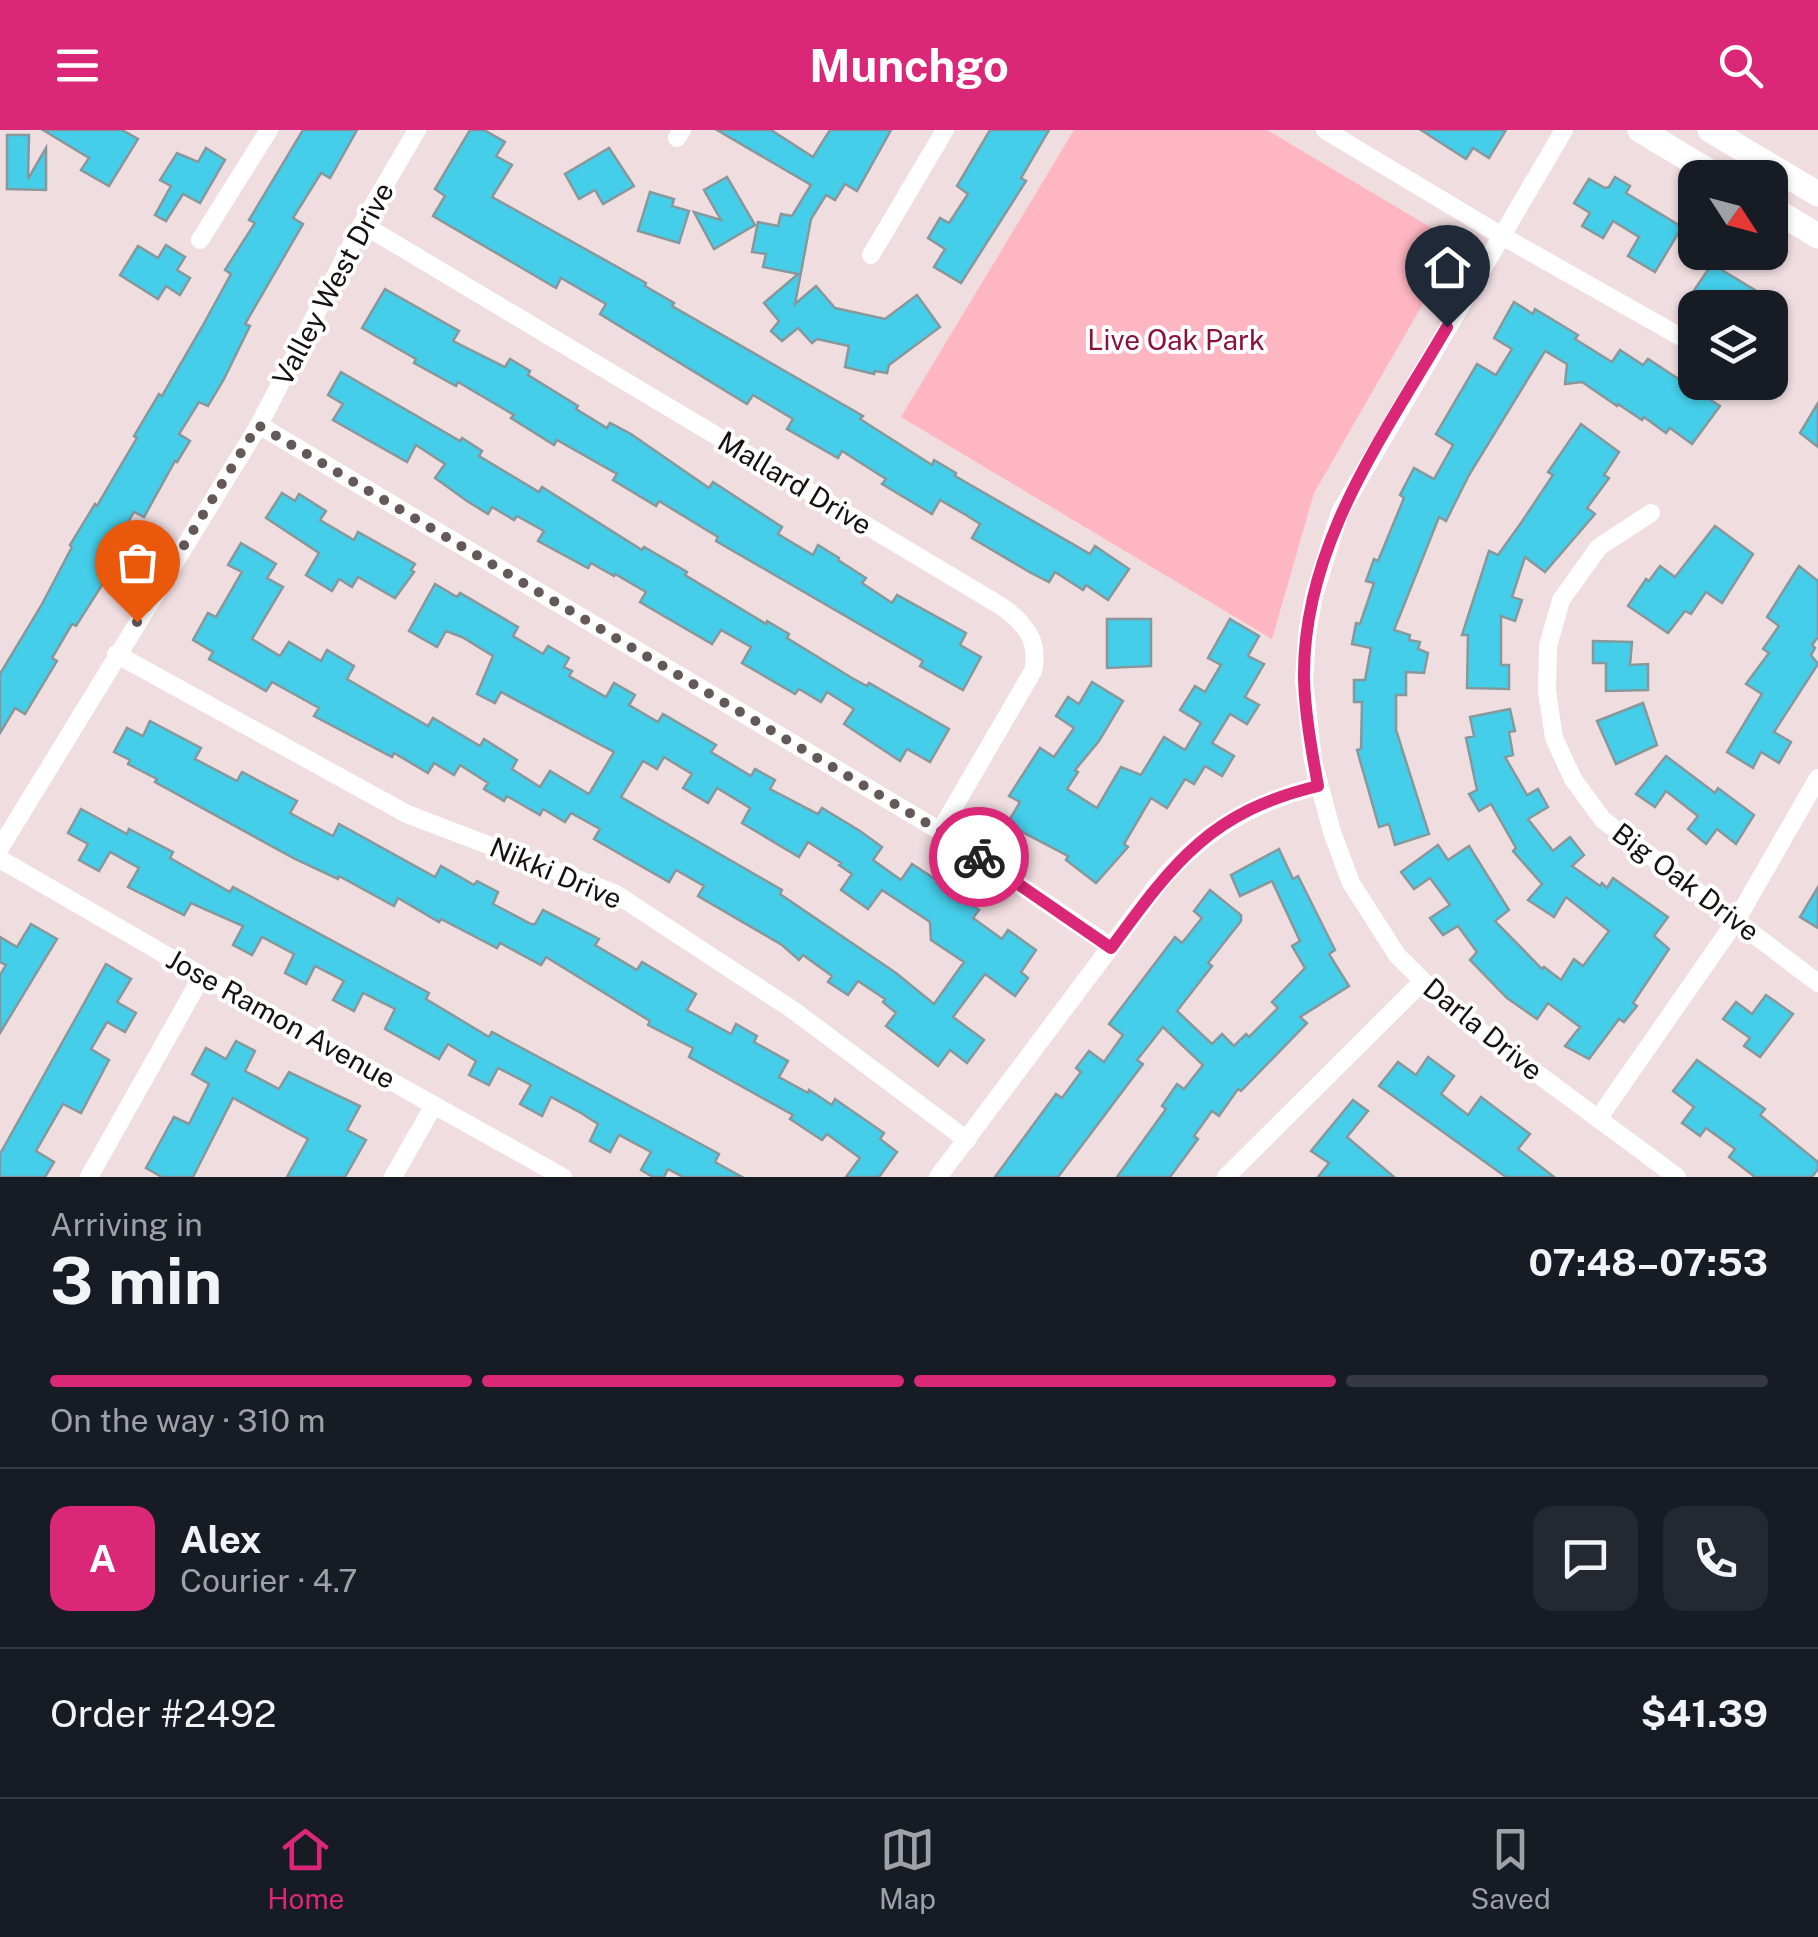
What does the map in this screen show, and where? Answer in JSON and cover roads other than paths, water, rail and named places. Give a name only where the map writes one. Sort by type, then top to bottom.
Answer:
[{"type":"main road","points":[[1640,130],[1690,160]]},
{"type":"main road","points":[[1710,130],[1818,194]]},
{"type":"main road","points":[[1788,218],[1818,236]]},
{"type":"street","points":[[200,240],[268,130]]},
{"type":"street","name":"Valley West Drive","points":[[0,848],[258,425],[362,224],[417,130]]},
{"type":"street","points":[[871,254],[945,130]]},
{"type":"street","points":[[1326,130],[1502,236],[1678,334]]},
{"type":"street","name":"Darla Drive","points":[[1564,130],[1356,479],[1326,552],[1307,634],[1304,680],[1318,786],[1350,884],[1397,955],[1454,1012],[1677,1177]]},
{"type":"street","name":"Mallard Drive","points":[[362,224],[1001,606],[1021,622],[1035,643],[1034,671],[940,831]]},
{"type":"street","points":[[258,425],[940,831],[1111,948]]},
{"type":"street","name":"Big Oak Drive","points":[[1650,513],[1599,548],[1561,600],[1548,646],[1546,691],[1554,738],[1573,780],[1603,820],[1818,983]]},
{"type":"street","name":"Nikki Drive","points":[[116,654],[406,814],[616,894],[793,1010],[967,1140]]},
{"type":"street","points":[[1598,1119],[1737,919],[1818,778]]},
{"type":"street","points":[[938,1177],[1166,875],[1206,834],[1260,803],[1318,786]]},
{"type":"street","name":"Jose Ramon Avenue","points":[[0,859],[563,1177]]},
{"type":"street","points":[[88,1177],[202,976]]},
{"type":"street","points":[[1252,1177],[1230,1170],[1422,982]]},
{"type":"street","points":[[393,1177],[434,1105]]},
{"type":"park label","name":"Live Oak Park","points":[[1176,340]]}]
